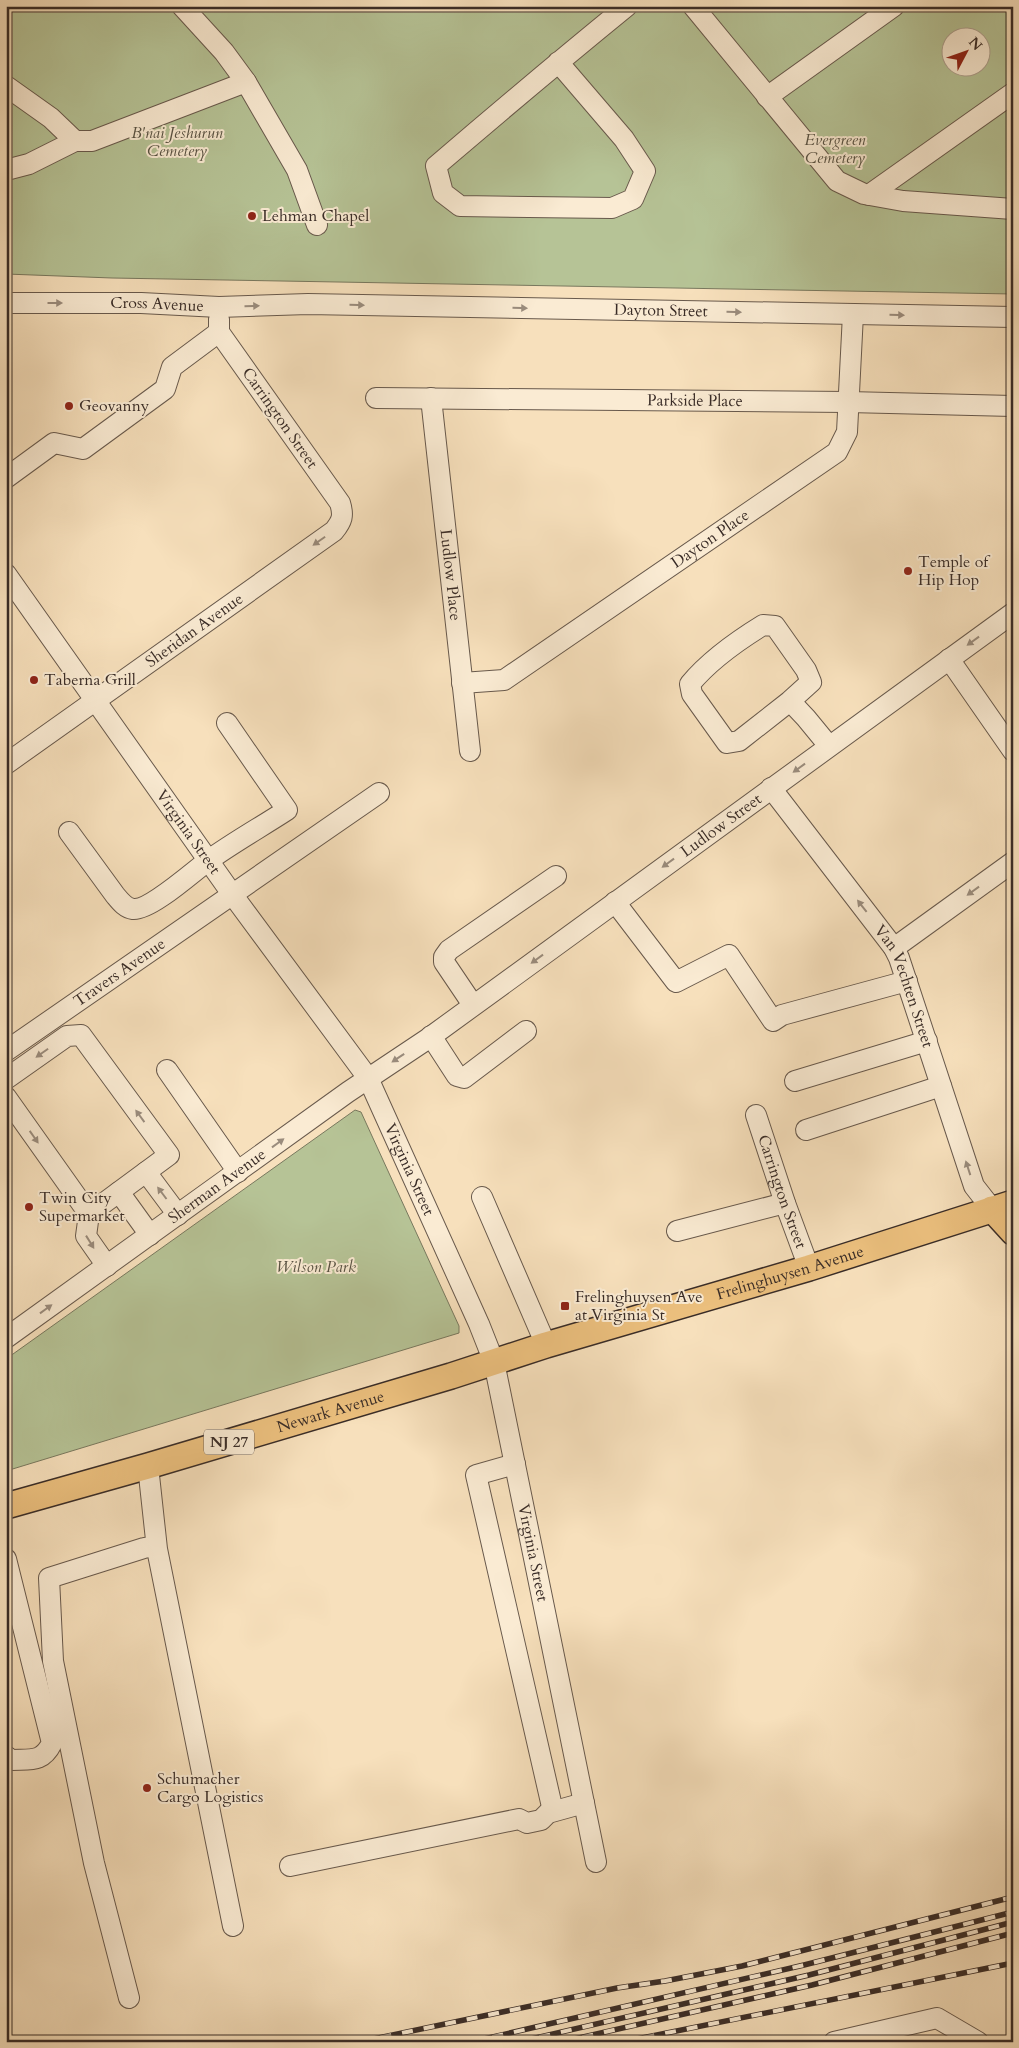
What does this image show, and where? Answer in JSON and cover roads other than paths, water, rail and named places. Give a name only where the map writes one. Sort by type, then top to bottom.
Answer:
[{"type":"main road","name":"Frelinghuysen Avenue","points":[[451,1376],[546,1345],[809,1268],[1002,1206]]},
{"type":"main road","points":[[1002,1206],[1013,1232]]},
{"type":"main road","name":"Newark Avenue","points":[[6,1506],[451,1376]]},
{"type":"street","points":[[182,6],[224,52],[246,82],[297,170],[317,225]]},
{"type":"street","points":[[558,62],[624,139],[645,171],[633,199],[612,208],[460,206],[443,193],[436,166],[558,62],[627,6]]},
{"type":"street","points":[[693,6],[837,181],[870,195],[903,200],[1013,209]]},
{"type":"street","points":[[767,97],[894,6]]},
{"type":"street","points":[[6,170],[29,164],[75,141],[92,142],[246,82]]},
{"type":"street","points":[[6,86],[51,118],[75,141]]},
{"type":"street","points":[[870,195],[1013,93]]},
{"type":"street","name":"Cross Avenue","points":[[6,303],[141,303],[219,307],[308,304]]},
{"type":"street","name":"Dayton Street","points":[[308,304],[1013,317]]},
{"type":"street","points":[[6,478],[54,443],[83,449],[165,389],[172,367],[219,332],[219,307]]},
{"type":"street","name":"Dayton Place","points":[[462,683],[504,680],[837,452],[847,432],[852,314]]},
{"type":"street","name":"Carrington Street","points":[[219,332],[340,504]]},
{"type":"street","name":"Parkside Place","points":[[376,398],[848,402],[1013,406]]},
{"type":"street","name":"Ludlow Place","points":[[431,398],[470,751]]},
{"type":"street","name":"Sheridan Avenue","points":[[6,764],[334,531],[342,522],[343,513],[340,504]]},
{"type":"street","name":"Virginia Street","points":[[6,574],[232,894],[368,1078],[479,1324],[494,1362],[596,1862]]},
{"type":"street","name":"Ludlow Street","points":[[430,1037],[1013,612]]},
{"type":"street","points":[[763,625],[775,626],[806,670],[811,682],[790,701],[739,741],[727,742],[692,694],[690,684],[700,672],[750,633],[763,625]]},
{"type":"street","points":[[949,659],[1013,751]]},
{"type":"street","points":[[790,701],[828,746]]},
{"type":"street","points":[[69,832],[115,895],[123,904],[134,909],[146,906],[209,860],[287,810],[227,724]]},
{"type":"street","name":"Van Vechten Street","points":[[771,788],[894,948],[974,1186],[1002,1206]]},
{"type":"street","name":"Travers Avenue","points":[[6,1051],[379,793]]},
{"type":"street","points":[[894,948],[1013,862]]},
{"type":"street","points":[[473,1005],[444,962],[444,956],[449,950],[556,876]]},
{"type":"street","points":[[615,902],[676,982],[729,955],[773,1021],[782,1015],[906,981]]},
{"type":"street","points":[[430,1037],[457,1076],[464,1078],[526,1030]]},
{"type":"street","points":[[6,1079],[68,1036],[81,1035],[169,1155],[89,1214]]},
{"type":"street","name":"Sherman Avenue","points":[[6,1338],[368,1078],[430,1037]]},
{"type":"street","points":[[795,1081],[926,1041]]},
{"type":"street","points":[[167,1070],[238,1172]]},
{"type":"street","points":[[806,1130],[941,1086]]},
{"type":"street","points":[[6,1097],[89,1214],[86,1236],[107,1266]]},
{"type":"street","name":"Carrington Street","points":[[756,1115],[785,1204],[809,1268]]},
{"type":"street","points":[[146,1172],[178,1215]]},
{"type":"street","points":[[119,1192],[150,1235]]},
{"type":"street","points":[[482,1197],[546,1345]]},
{"type":"street","points":[[676,1230],[785,1204]]},
{"type":"street","points":[[515,1464],[476,1475],[551,1812]]},
{"type":"street","points":[[148,1466],[156,1546],[233,1926]]},
{"type":"street","points":[[129,1998],[94,1863],[53,1661],[49,1578],[144,1548],[156,1546]]},
{"type":"street","points":[[6,1559],[10,1590],[52,1743],[46,1754],[35,1759],[11,1760],[6,1756]]},
{"type":"street","points":[[290,1866],[519,1819],[527,1823],[541,1820],[551,1812],[584,1803]]},
{"type":"street","points":[[834,2042],[936,2018],[978,2042]]},
{"type":"railway","points":[[359,2042],[617,1988],[742,1966],[1013,1897]]},
{"type":"railway","points":[[471,2042],[804,1965],[1013,1912]]},
{"type":"railway","points":[[518,2042],[809,1975],[1013,1922]]},
{"type":"railway","points":[[561,2042],[812,1985],[1013,1933]]},
{"type":"railway","points":[[622,2042],[1013,1963]]},
{"type":"place","name":"Lehman Chapel","points":[[252,216]]},
{"type":"place","name":"Geovanny","points":[[69,406]]},
{"type":"place","name":"Temple of Hip Hop","points":[[908,571]]},
{"type":"place","name":"Taberna Grill","points":[[34,680]]},
{"type":"place","name":"Twin City Supermarket","points":[[29,1207]]},
{"type":"place","name":"Frelinghuysen Ave at Virginia St","points":[[565,1306]]},
{"type":"place","name":"Schumacher Cargo Logistics","points":[[147,1788]]},
{"type":"park label","name":"B'nai Jeshurun Cemetery","points":[[177,142]]},
{"type":"park label","name":"Evergreen Cemetery","points":[[835,149]]},
{"type":"park label","name":"Wilson Park","points":[[316,1267]]}]
